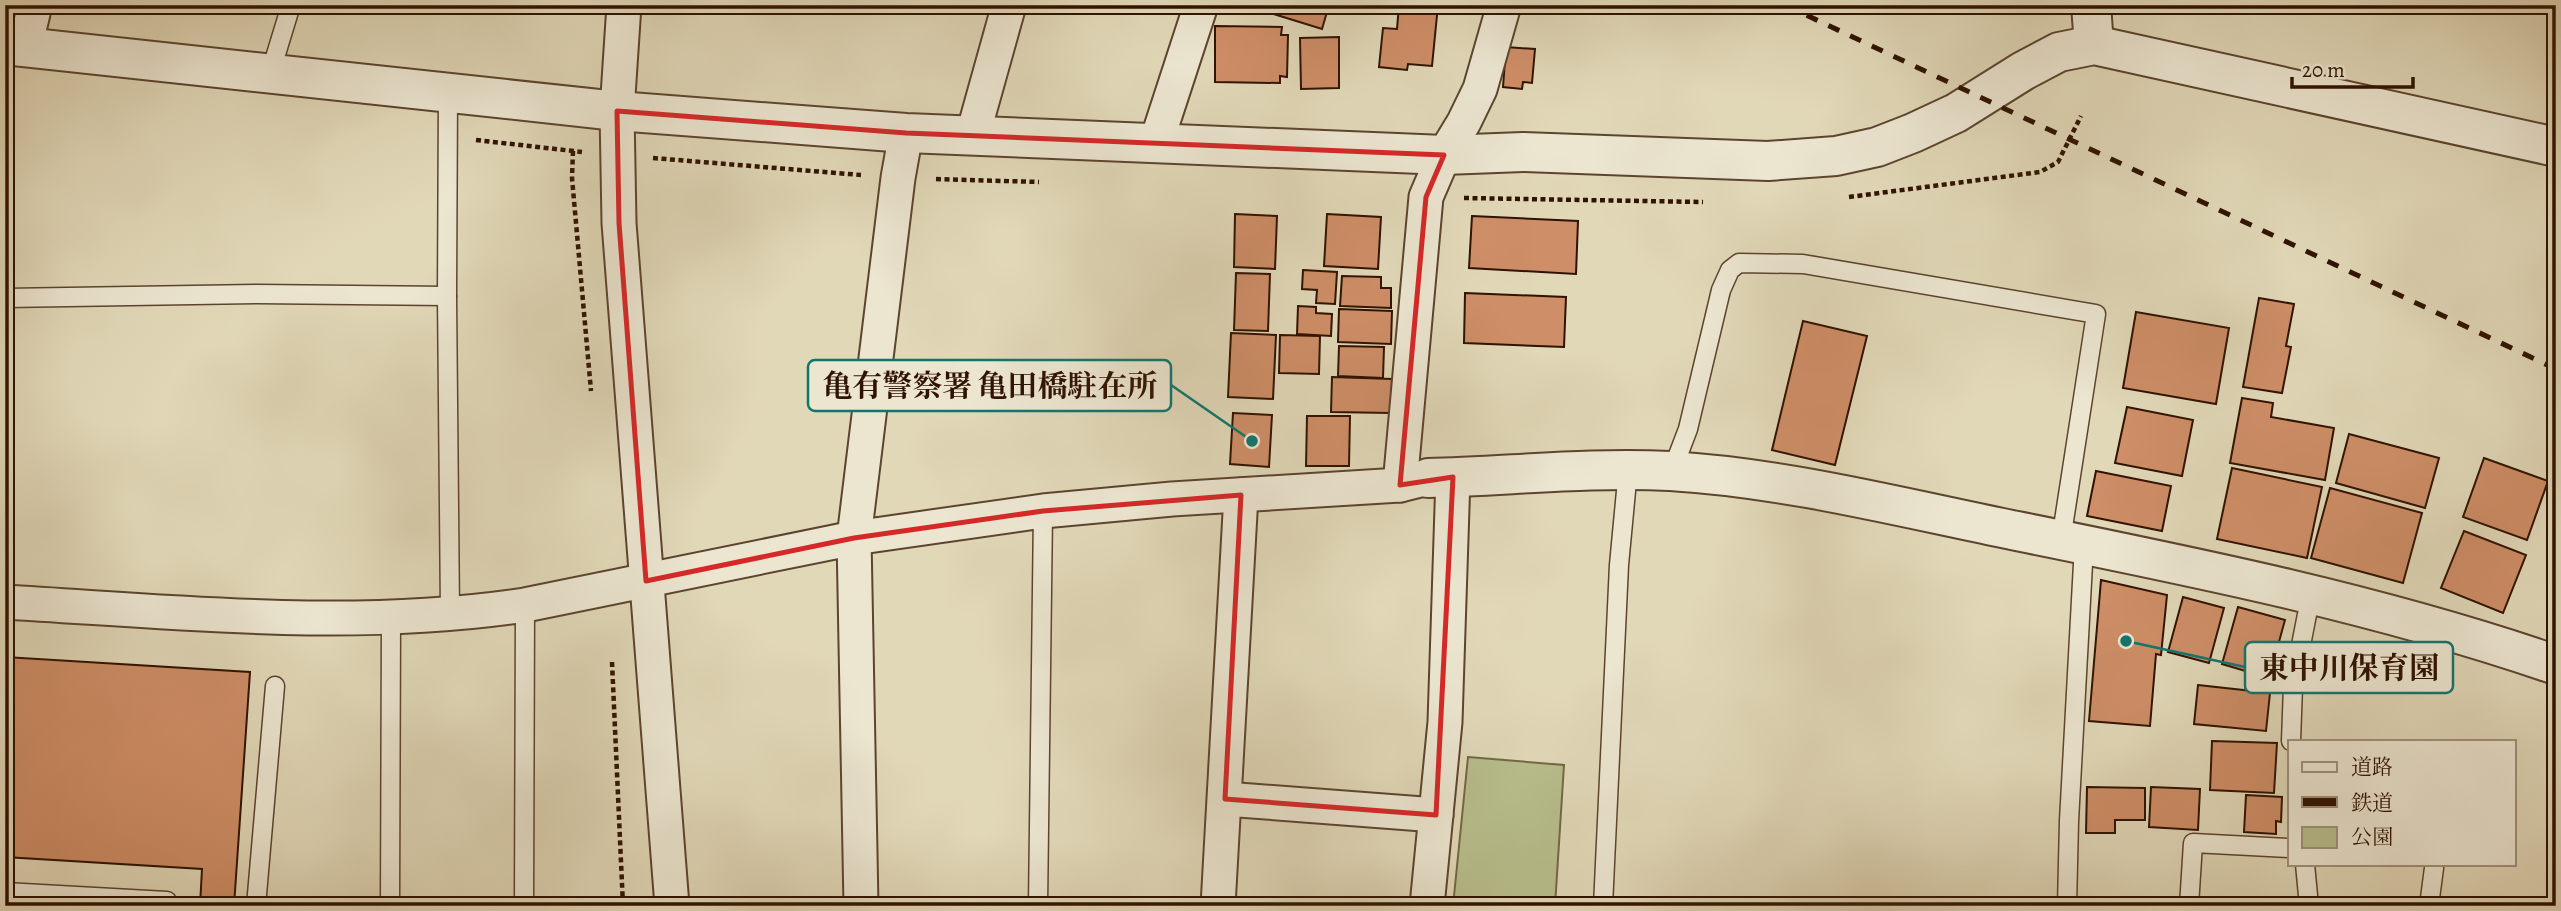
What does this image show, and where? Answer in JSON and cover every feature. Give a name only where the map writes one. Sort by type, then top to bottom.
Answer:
[{"type":"street","points":[[35,5],[15,46],[617,111],[906,133],[1444,155],[1523,152],[1768,161],[1836,156],[1877,147],[1956,113],[2059,52],[2094,46],[2556,147]]},
{"type":"street","points":[[624,5],[617,111],[620,223],[672,906]]},
{"type":"street","points":[[973,134],[1009,5]]},
{"type":"street","points":[[1156,143],[1201,5]]},
{"type":"street","points":[[1427,906],[1445,722],[1427,480],[1426,197],[1444,155],[1480,89],[1504,5]]},
{"type":"street","points":[[2091,5],[2094,46]]},
{"type":"street","points":[[861,906],[854,538],[898,178],[906,133]]},
{"type":"street","points":[[5,602],[296,618],[473,613],[854,538],[1042,511],[1427,480],[1628,470],[1672,471],[1768,480],[2311,594],[2498,645],[2556,665]]},
{"type":"street","points":[[1218,906],[1241,495]]},
{"type":"street","points":[[1225,799],[1436,815]]},
{"type":"lane","points":[[270,74],[291,5]]},
{"type":"lane","points":[[448,93],[450,613]]},
{"type":"lane","points":[[1672,471],[1688,429],[1721,290],[1730,270],[1739,263],[1803,264],[2096,314],[2072,542],[2067,906]]},
{"type":"lane","points":[[5,298],[257,294],[447,296]]},
{"type":"lane","points":[[1603,906],[1619,565],[1628,470]]},
{"type":"lane","points":[[1038,906],[1042,511]]},
{"type":"lane","points":[[2291,740],[2293,686],[2311,594]]},
{"type":"lane","points":[[524,605],[524,906]]},
{"type":"lane","points":[[390,906],[391,617]]},
{"type":"lane","points":[[256,906],[275,686]]},
{"type":"lane","points":[[2189,906],[2193,843],[2288,848]]},
{"type":"lane","points":[[2305,866],[2309,906]]},
{"type":"lane","points":[[2429,906],[2434,868]]},
{"type":"lane","points":[[5,892],[167,901],[167,906]]},
{"type":"path","points":[[573,151],[572,178],[592,397]]},
{"type":"path","points":[[612,657],[623,906]]},
{"type":"highlighted area","points":[[617,111],[906,133],[1444,155],[1426,197],[1400,485],[1453,477],[1436,815],[1225,799],[1241,495],[1043,511],[854,538],[646,581],[619,223]]},
{"type":"green space","points":[[1468,757],[1564,765],[1555,906],[1453,906]]},
{"type":"building","points":[[1266,5],[1329,5],[1322,29],[1264,11]]},
{"type":"building","points":[[1399,5],[1438,5],[1432,66],[1408,64],[1407,70],[1379,67],[1383,28],[1397,29]]},
{"type":"building","points":[[1215,26],[1282,27],[1281,35],[1288,35],[1287,77],[1280,76],[1280,83],[1215,82]]},
{"type":"building","points":[[1339,37],[1339,88],[1301,89],[1300,38]]},
{"type":"building","points":[[1506,47],[1535,49],[1532,83],[1523,82],[1522,89],[1503,87]]},
{"type":"building","points":[[1235,214],[1277,216],[1275,269],[1234,267]]},
{"type":"building","points":[[1327,214],[1381,217],[1378,269],[1324,266]]},
{"type":"building","points":[[1472,216],[1578,221],[1576,274],[1469,268]]},
{"type":"building","points":[[1303,270],[1337,272],[1335,304],[1316,303],[1317,290],[1302,289]]},
{"type":"building","points":[[1236,273],[1270,274],[1268,331],[1234,330]]},
{"type":"building","points":[[1342,276],[1381,277],[1381,288],[1391,288],[1391,308],[1340,306]]},
{"type":"building","points":[[1465,293],[1566,297],[1564,347],[1464,343]]},
{"type":"building","points":[[2259,298],[2294,304],[2286,346],[2291,347],[2282,393],[2243,387]]},
{"type":"building","points":[[1298,306],[1316,307],[1316,313],[1332,314],[1331,336],[1297,334]]},
{"type":"building","points":[[1339,309],[1392,311],[1391,344],[1338,342]]},
{"type":"building","points":[[2136,312],[2229,328],[2216,404],[2123,388]]},
{"type":"building","points":[[1803,321],[1867,336],[1835,465],[1772,450]]},
{"type":"building","points":[[1231,333],[1276,335],[1273,399],[1228,397]]},
{"type":"building","points":[[1280,335],[1320,336],[1319,374],[1279,373]]},
{"type":"building","points":[[1339,346],[1384,347],[1383,378],[1338,376]]},
{"type":"building","points":[[1332,377],[1392,379],[1391,413],[1331,412]]},
{"type":"building","points":[[2242,398],[2273,403],[2271,417],[2334,428],[2325,480],[2230,463]]},
{"type":"building","points":[[2127,407],[2193,420],[2182,476],[2115,463]]},
{"type":"building","points":[[1233,413],[1272,415],[1269,467],[1230,464]]},
{"type":"building","points":[[1307,416],[1350,416],[1349,466],[1306,466]]},
{"type":"building","points":[[2349,434],[2439,458],[2425,508],[2336,483]]},
{"type":"building","points":[[2484,458],[2548,481],[2527,540],[2463,517]]},
{"type":"building","points":[[2232,468],[2322,487],[2307,558],[2217,539]]},
{"type":"building","points":[[2096,471],[2171,486],[2162,531],[2087,516]]},
{"type":"building","points":[[2330,488],[2422,513],[2403,583],[2311,558]]},
{"type":"building","points":[[2464,531],[2526,555],[2503,613],[2441,588]]},
{"type":"building","points":[[2101,580],[2167,595],[2161,655],[2156,654],[2150,726],[2089,721]]},
{"type":"building","points":[[2183,597],[2224,608],[2209,663],[2168,652]]},
{"type":"building","points":[[2238,607],[2285,620],[2269,678],[2222,664]]},
{"type":"building","points":[[5,657],[250,672],[234,906],[200,906],[202,869],[5,857]]},
{"type":"building","points":[[2198,685],[2270,693],[2266,731],[2194,724]]},
{"type":"building","points":[[2212,741],[2277,743],[2274,793],[2210,790]]},
{"type":"building","points":[[2087,787],[2145,788],[2145,820],[2115,820],[2115,833],[2086,833]]},
{"type":"building","points":[[2151,787],[2200,789],[2198,830],[2149,827]]},
{"type":"building","points":[[2246,795],[2282,797],[2281,822],[2276,821],[2276,834],[2244,832]]},
{"type":"railway","points":[[1785,5],[2556,369]]},
{"type":"place","name":"亀有警察署 亀田橋駐在所","points":[[1252,441]]},
{"type":"place","name":"東中川保育園","points":[[2126,641]]}]
